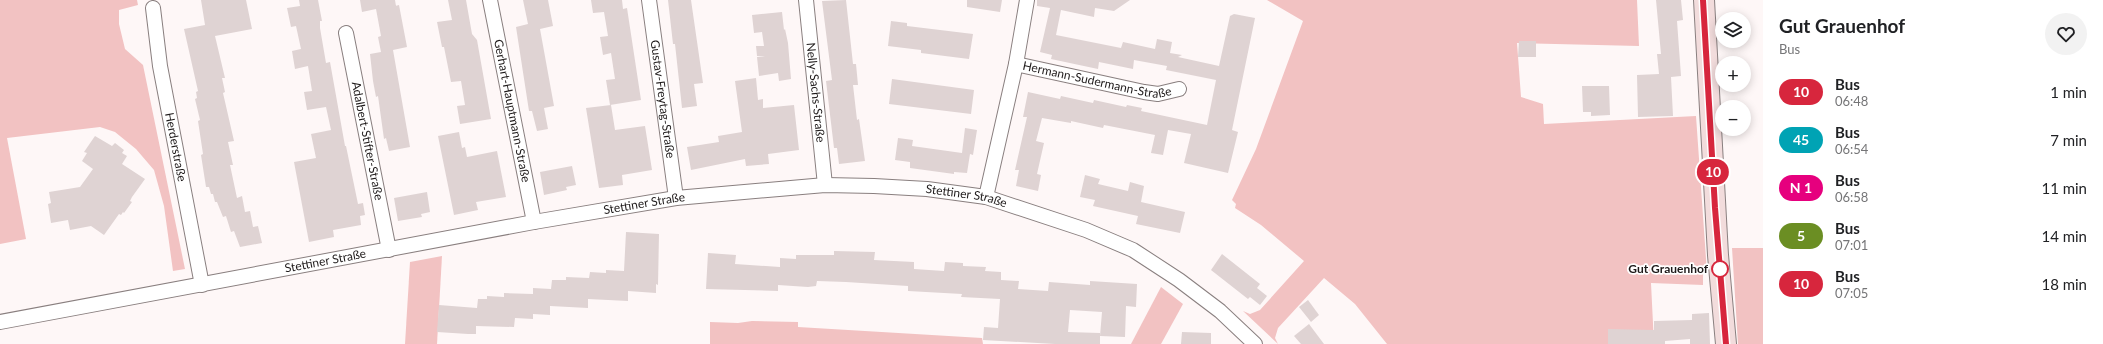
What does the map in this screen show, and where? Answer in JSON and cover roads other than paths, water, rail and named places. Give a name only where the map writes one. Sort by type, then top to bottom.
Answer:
[{"type":"street","name":"Gerhart-Hauptmann-Straße","points":[[490,0],[534,222]]},
{"type":"street","name":"Gustav-Freytag-Straße","points":[[649,0],[676,198]]},
{"type":"street","name":"Nelly-Sachs-Straße","points":[[806,0],[825,186]]},
{"type":"street","name":"Hermann-Sudermann-Straße","points":[[986,197],[1016,64],[1027,0]]},
{"type":"street","points":[[1704,0],[1715,208],[1726,344]]},
{"type":"street","name":"Herderstraße","points":[[153,8],[160,66],[202,285]]},
{"type":"street","name":"Adalbert-Stifter-Straße","points":[[346,33],[389,250]]},
{"type":"street","name":"Hermann-Sudermann-Straße","points":[[1016,64],[1144,92],[1158,94],[1179,89]]},
{"type":"street","name":"Stettiner Straße","points":[[0,322],[534,222],[676,198],[825,186],[927,189],[986,197],[1086,230],[1133,250],[1179,280],[1220,311],[1255,344]]},
{"type":"place","name":"Gut Grauenhof","points":[[1720,269]]}]
